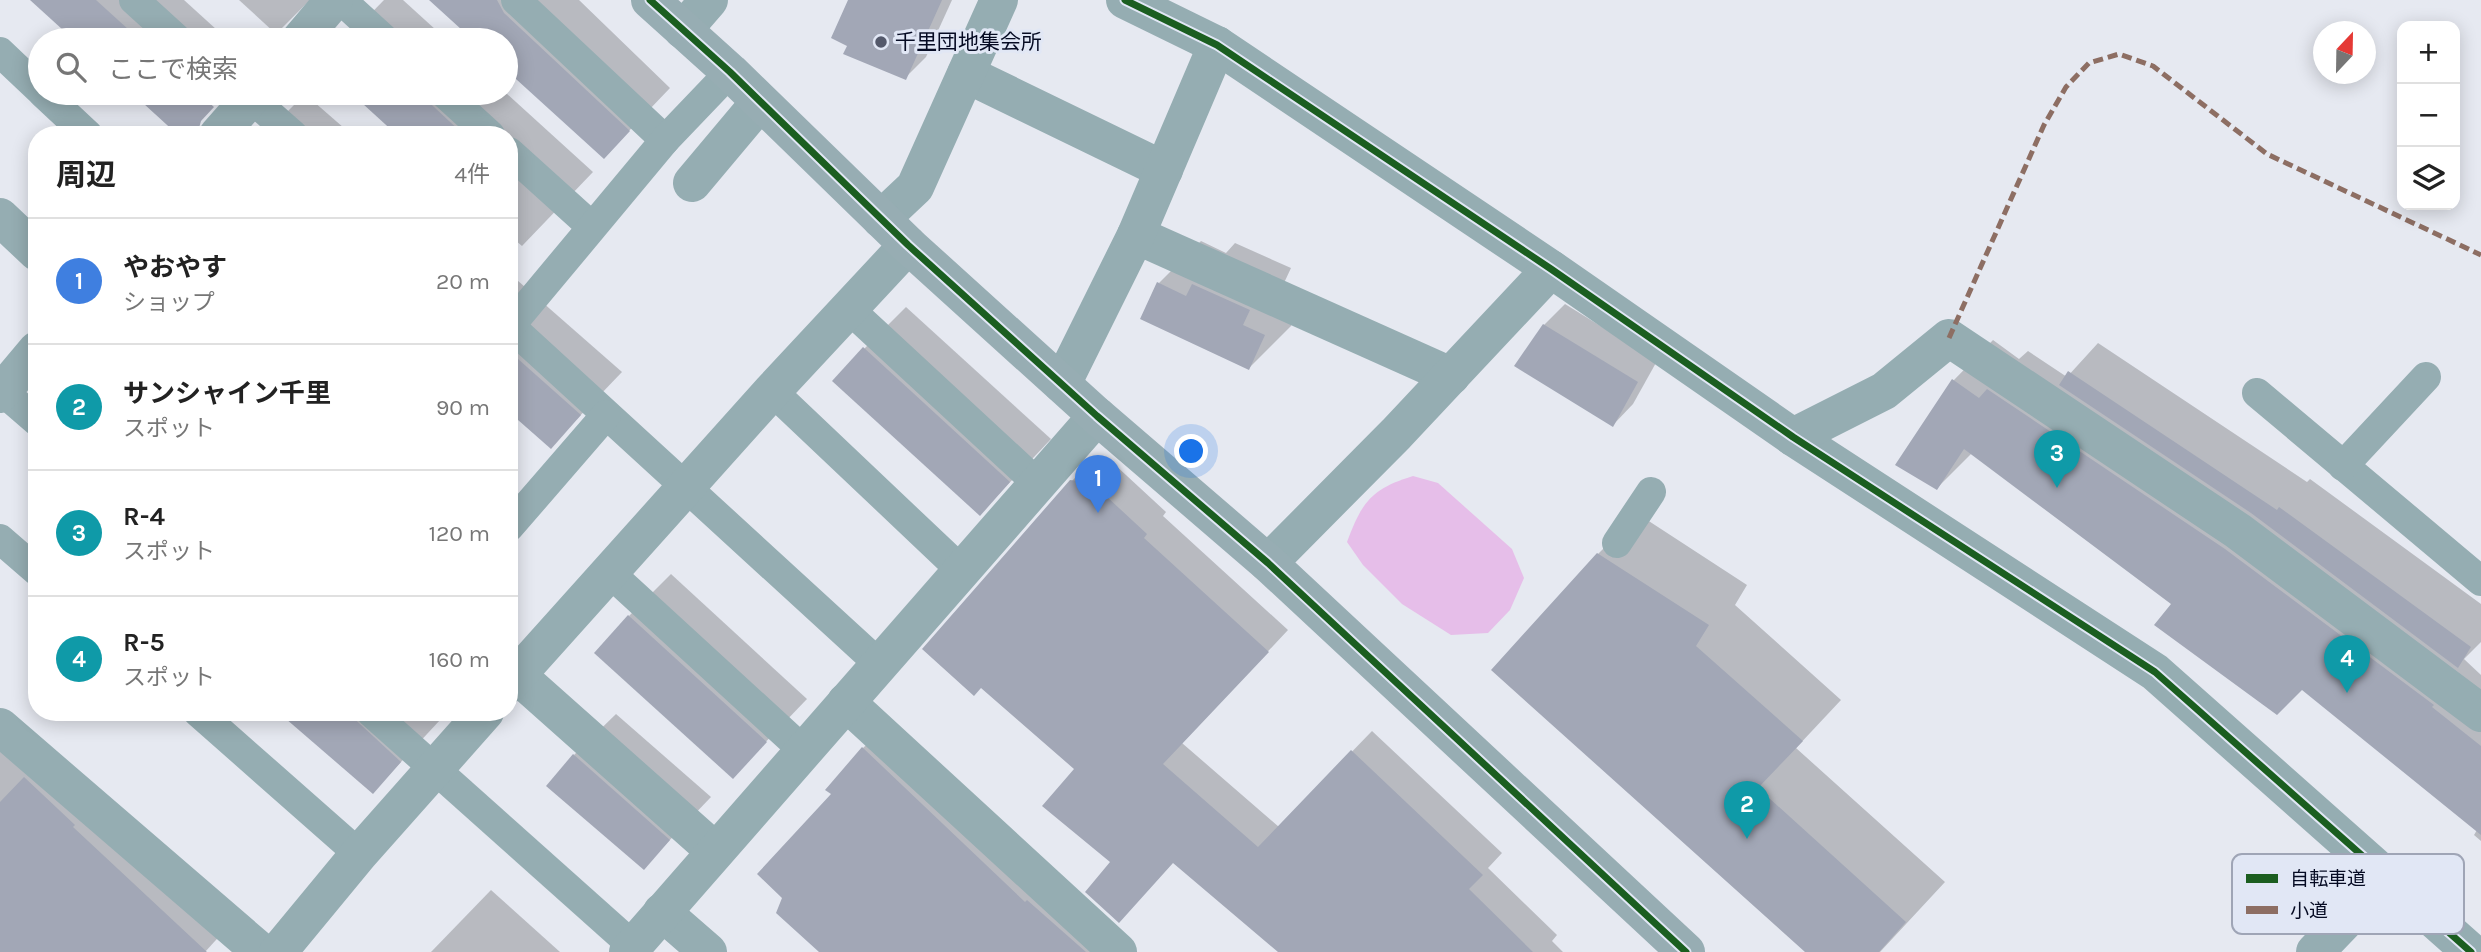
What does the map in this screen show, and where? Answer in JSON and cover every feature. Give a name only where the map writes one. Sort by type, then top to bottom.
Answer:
[{"type":"street","points":[[650,0],[730,72],[894,232],[1097,416],[1268,563],[1686,952]]},
{"type":"street","points":[[683,30],[709,0]]},
{"type":"street","points":[[518,670],[610,573],[848,308],[894,232],[999,0]]},
{"type":"street","points":[[1125,0],[1217,46],[1551,269],[1793,437],[2155,672],[2363,854]]},
{"type":"street","points":[[310,28],[333,1]]},
{"type":"street","points":[[1062,384],[1136,235],[1217,46]]},
{"type":"street","points":[[966,74],[1164,170]]},
{"type":"street","points":[[692,183],[760,102]]},
{"type":"street","points":[[225,126],[241,105]]},
{"type":"street","points":[[0,217],[28,243]]},
{"type":"street","points":[[1136,235],[1451,376]]},
{"type":"street","points":[[1268,563],[1451,376],[1551,269]]},
{"type":"street","points":[[1793,437],[1884,391],[1949,338],[2238,531],[2481,713]]},
{"type":"street","points":[[3,385],[28,359]]},
{"type":"street","points":[[630,949],[1097,416]]},
{"type":"street","points":[[518,681],[715,851]]},
{"type":"street","points":[[846,702],[1118,952]]},
{"type":"street","points":[[278,952],[359,854],[477,721]]},
{"type":"street","points":[[0,727],[238,944]]},
{"type":"street","points":[[662,912],[708,952]]},
{"type":"street","points":[[2315,952],[2332,934]]},
{"type":"street","points":[[2451,934],[2471,952]]},
{"type":"lane","points":[[134,0],[165,28]]},
{"type":"lane","points":[[516,0],[665,140]]},
{"type":"lane","points":[[333,1],[369,28]]},
{"type":"lane","points":[[0,52],[28,78]]},
{"type":"lane","points":[[518,316],[665,140],[730,72]]},
{"type":"lane","points":[[57,105],[79,126]]},
{"type":"lane","points":[[257,105],[282,126]]},
{"type":"lane","points":[[457,105],[480,126]]},
{"type":"lane","points":[[518,160],[591,226]]},
{"type":"lane","points":[[848,308],[1037,483]]},
{"type":"lane","points":[[518,333],[878,663]]},
{"type":"lane","points":[[2343,466],[2426,377]]},
{"type":"lane","points":[[3,385],[28,411]]},
{"type":"lane","points":[[772,391],[961,570]]},
{"type":"lane","points":[[2256,393],[2481,581]]},
{"type":"lane","points":[[519,496],[606,415]]},
{"type":"lane","points":[[1617,543],[1651,492]]},
{"type":"lane","points":[[0,539],[28,563]]},
{"type":"lane","points":[[610,573],[803,750]]},
{"type":"lane","points":[[208,721],[359,854]]},
{"type":"lane","points":[[381,721],[630,949]]},
{"type":"shaded area","points":[[1413,476],[1438,483],[1512,549],[1524,578],[1510,610],[1488,633],[1451,635],[1402,604],[1363,565],[1347,542],[1363,507],[1370,499],[1387,486]]},
{"type":"building","points":[[30,0],[96,0],[127,28],[61,28]]},
{"type":"building","points":[[429,0],[497,0],[504,13],[630,131],[604,159],[518,81],[518,28],[460,28]]},
{"type":"building","name":"千里団地集会所","points":[[848,0],[942,0],[906,80],[843,54],[847,46],[831,38]]},
{"type":"building","points":[[145,105],[214,107],[200,126],[168,126]]},
{"type":"building","points":[[364,105],[432,105],[454,126],[387,126]]},
{"type":"building","points":[[1157,282],[1186,296],[1192,284],[1250,310],[1243,325],[1265,335],[1249,370],[1140,319]]},
{"type":"building","points":[[1543,324],[1638,382],[1613,427],[1514,366]]},
{"type":"building","points":[[863,347],[1010,482],[980,516],[832,381]]},
{"type":"building","points":[[518,359],[581,415],[551,449],[518,420]]},
{"type":"building","points":[[2068,371],[2277,510],[2279,507],[2471,647],[2458,668],[2251,513],[2059,385]]},
{"type":"building","points":[[1952,379],[1979,398],[1987,389],[2225,549],[2434,705],[2432,707],[2481,746],[2481,835],[2302,690],[2277,715],[2154,625],[2171,604],[1964,449],[1937,490],[1895,465]]},
{"type":"building","points":[[1070,480],[1092,483],[1147,534],[1144,538],[1269,652],[1163,764],[1258,847],[1351,750],[1483,875],[1469,889],[1533,952],[1278,952],[1173,863],[1119,923],[1085,892],[1110,862],[1042,806],[1074,769],[981,688],[974,696],[922,649]]},
{"type":"building","points":[[1597,553],[1709,625],[1696,646],[1803,741],[1758,788],[1906,922],[1879,952],[1805,952],[1491,670]]},
{"type":"building","points":[[628,615],[767,742],[733,779],[594,653]]},
{"type":"building","points":[[288,721],[357,721],[401,762],[373,794]]},
{"type":"building","points":[[862,747],[1025,902],[1027,900],[1086,952],[819,952],[776,913],[782,898],[757,874],[831,794],[825,790]]},
{"type":"building","points":[[573,754],[670,840],[644,870],[546,786]]},
{"type":"building","points":[[24,777],[75,825],[73,827],[207,952],[0,952],[0,802]]},
{"type":"marked path","points":[[1949,338],[2044,125],[2066,87],[2089,63],[2119,54],[2153,66],[2267,154],[2481,255]]},
{"type":"cycle path","points":[[650,0],[730,72],[908,245],[1097,416],[1268,563],[1686,952]]},
{"type":"cycle path","points":[[1125,0],[1217,45],[1551,269],[1793,437],[2155,672],[2360,854]]},
{"type":"cycle path","points":[[2451,934],[2471,952]]},
{"type":"place","name":"千里団地集会所","points":[[881,42]]},
{"type":"place","name":"R-4","points":[[2057,488]]},
{"type":"place","name":"やおやす","points":[[1098,513]]},
{"type":"place","name":"R-5","points":[[2347,693]]},
{"type":"place","name":"サンシャイン千里","points":[[1747,839]]}]
